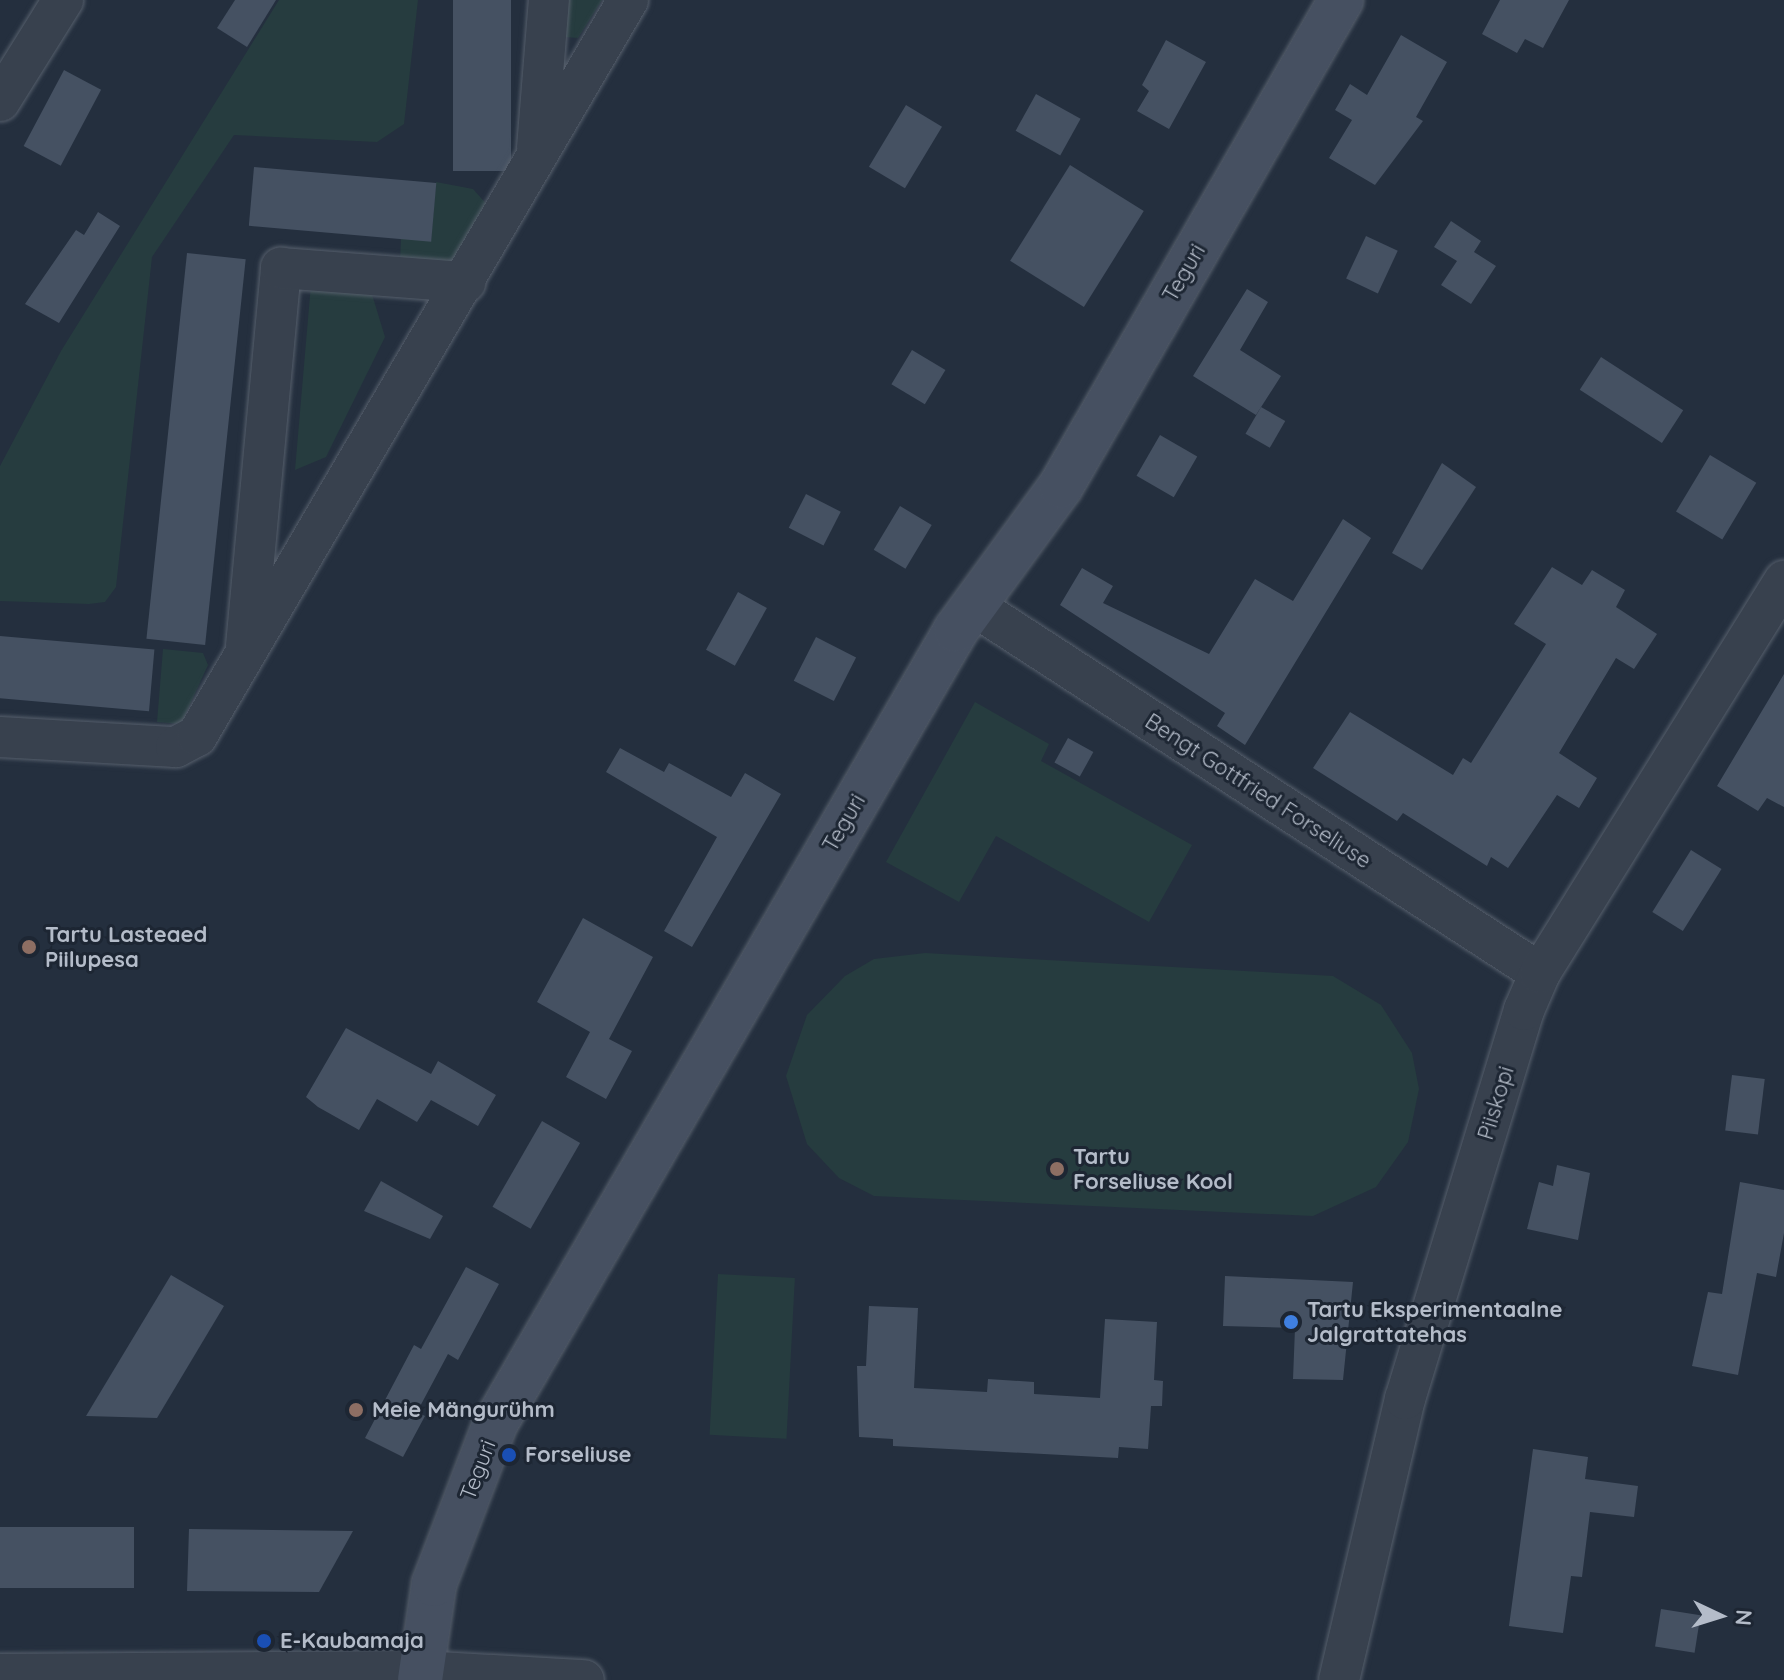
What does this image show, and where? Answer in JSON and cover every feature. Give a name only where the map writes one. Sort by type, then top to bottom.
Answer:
[{"type":"street","points":[[0,101],[63,0]]},
{"type":"street","points":[[536,159],[549,0]]},
{"type":"street","points":[[0,737],[176,747],[197,736],[399,384],[465,282],[628,0]]},
{"type":"street","name":"Teguri","points":[[420,1676],[434,1584],[495,1424],[956,630],[977,608],[1061,486],[1341,0]]},
{"type":"street","points":[[245,656],[281,268],[465,282]]},
{"type":"street","name":"Piiskopi","points":[[1339,1680],[1405,1399],[1540,973],[1784,581]]},
{"type":"street","name":"Bengt Gottfried Forseliuse","points":[[977,608],[1540,973]]},
{"type":"street","points":[[0,1674],[584,1680]]},
{"type":"green space","points":[[279,0],[418,0],[404,124],[377,142],[234,135],[152,257],[116,587],[105,602],[89,604],[0,601],[0,466],[61,351]]},
{"type":"green space","points":[[567,0],[602,0],[578,38],[565,37]]},
{"type":"green space","points":[[436,182],[473,189],[490,208],[464,261],[400,263],[401,238],[431,240]]},
{"type":"green space","points":[[311,284],[371,291],[385,337],[326,457],[295,470]]},
{"type":"green space","points":[[163,649],[203,653],[208,665],[181,724],[157,722]]},
{"type":"green space","points":[[975,702],[1049,744],[1041,761],[1192,845],[1149,922],[996,836],[959,902],[886,862]]},
{"type":"green space","points":[[925,953],[1333,976],[1381,1005],[1412,1053],[1419,1089],[1408,1142],[1376,1187],[1313,1216],[874,1196],[839,1178],[807,1144],[786,1076],[807,1015],[845,976],[874,959]]},
{"type":"green space","points":[[718,1274],[795,1278],[786,1439],[710,1435]]},
{"type":"building","points":[[235,0],[276,0],[247,47],[217,28]]},
{"type":"building","points":[[453,0],[511,0],[511,171],[453,171]]},
{"type":"building","points":[[1500,0],[1569,0],[1543,48],[1525,39],[1517,53],[1482,34]]},
{"type":"building","points":[[1401,35],[1447,62],[1416,117],[1423,121],[1375,185],[1329,158],[1352,120],[1335,110],[1350,84],[1367,95]]},
{"type":"building","points":[[1166,40],[1206,62],[1169,129],[1137,111],[1149,91],[1142,85]]},
{"type":"building","points":[[64,70],[101,90],[61,166],[24,146]]},
{"type":"building","points":[[1036,94],[1081,119],[1060,155],[1016,131]]},
{"type":"building","points":[[906,105],[942,127],[905,188],[869,167]]},
{"type":"building","points":[[1070,165],[1144,211],[1084,307],[1010,261]]},
{"type":"building","points":[[254,167],[436,183],[431,242],[249,226]]},
{"type":"building","points":[[98,212],[120,226],[59,323],[25,304],[76,230],[84,235]]},
{"type":"building","points":[[1451,221],[1481,241],[1474,252],[1496,266],[1471,304],[1441,285],[1457,261],[1434,247]]},
{"type":"building","points":[[1366,236],[1398,251],[1378,293],[1346,279]]},
{"type":"building","points":[[187,253],[246,259],[205,645],[146,639]]},
{"type":"building","points":[[1247,289],[1268,302],[1240,350],[1281,376],[1256,415],[1193,376]]},
{"type":"building","points":[[912,350],[945,370],[925,404],[891,384]]},
{"type":"building","points":[[1601,357],[1683,410],[1662,443],[1580,390]]},
{"type":"building","points":[[1261,407],[1285,421],[1270,448],[1246,434]]},
{"type":"building","points":[[1160,435],[1197,456],[1174,497],[1136,476]]},
{"type":"building","points":[[1710,455],[1756,483],[1722,539],[1676,512]]},
{"type":"building","points":[[1442,463],[1476,487],[1422,570],[1392,553]]},
{"type":"building","points":[[806,494],[841,512],[823,546],[789,528]]},
{"type":"building","points":[[900,506],[932,525],[905,569],[874,550]]},
{"type":"building","points":[[1343,519],[1371,538],[1245,745],[1217,726],[1225,713],[1060,605],[1082,568],[1113,586],[1103,603],[1209,654],[1255,579],[1293,601]]},
{"type":"building","points":[[1552,567],[1582,585],[1592,570],[1625,590],[1616,607],[1657,634],[1634,669],[1616,658],[1559,753],[1597,778],[1579,808],[1557,795],[1508,868],[1491,857],[1487,866],[1403,813],[1397,821],[1313,768],[1350,712],[1453,775],[1463,758],[1471,763],[1546,644],[1514,624]]},
{"type":"building","points":[[738,592],[767,608],[735,666],[706,650]]},
{"type":"building","points":[[0,636],[154,650],[149,711],[0,698]]},
{"type":"building","points":[[816,637],[856,657],[834,701],[794,681]]},
{"type":"building","points":[[1784,674],[1784,807],[1767,798],[1758,811],[1717,786]]},
{"type":"building","points":[[1068,738],[1093,752],[1080,777],[1054,762]]},
{"type":"building","points":[[620,748],[664,772],[669,763],[731,797],[745,773],[781,794],[692,947],[664,931],[717,837],[606,772]]},
{"type":"building","points":[[1691,850],[1722,869],[1683,931],[1652,912]]},
{"type":"building","points":[[583,918],[653,957],[609,1039],[632,1051],[606,1099],[566,1077],[590,1032],[537,1002]]},
{"type":"building","points":[[346,1028],[431,1074],[438,1061],[496,1095],[478,1126],[431,1100],[417,1122],[377,1099],[359,1130],[318,1107],[306,1097]]},
{"type":"building","points":[[1732,1075],[1765,1079],[1758,1135],[1725,1131]]},
{"type":"building","points":[[542,1121],[580,1143],[531,1229],[492,1207]]},
{"type":"building","points":[[1557,1165],[1590,1173],[1578,1240],[1527,1229],[1539,1182],[1553,1186]]},
{"type":"building","points":[[381,1181],[443,1216],[430,1239],[364,1211]]},
{"type":"building","points":[[1740,1182],[1784,1190],[1784,1233],[1776,1277],[1757,1273],[1738,1375],[1692,1366],[1708,1292],[1722,1294]]},
{"type":"building","points":[[466,1267],[499,1284],[458,1360],[448,1354],[417,1412],[425,1416],[403,1457],[365,1438],[414,1345],[421,1349]]},
{"type":"building","points":[[171,1275],[224,1306],[157,1418],[86,1416]]},
{"type":"building","points":[[1225,1276],[1353,1282],[1343,1380],[1293,1379],[1295,1328],[1223,1326]]},
{"type":"building","points":[[869,1306],[918,1308],[914,1388],[987,1392],[988,1379],[1034,1382],[1034,1394],[1100,1398],[1105,1319],[1157,1322],[1154,1380],[1163,1381],[1162,1406],[1151,1406],[1148,1449],[1119,1447],[1118,1458],[893,1446],[893,1439],[859,1437],[857,1366],[866,1366]]},
{"type":"building","points":[[1533,1449],[1588,1457],[1585,1479],[1638,1486],[1634,1517],[1590,1512],[1582,1577],[1571,1576],[1563,1633],[1509,1626]]},
{"type":"building","points":[[0,1527],[134,1527],[134,1588],[0,1588]]},
{"type":"building","points":[[189,1529],[353,1531],[319,1592],[187,1591]]},
{"type":"building","points":[[1661,1609],[1701,1615],[1695,1653],[1655,1647]]},
{"type":"place","name":"Tartu Lasteaed Piilupesa","points":[[29,947]]},
{"type":"place","name":"Tartu Forseliuse Kool","points":[[1057,1169]]},
{"type":"place","name":"Tartu Eksperimentaalne Jalgrattatehas","points":[[1291,1322]]},
{"type":"place","name":"Meie Mängurühm","points":[[356,1410]]},
{"type":"place","name":"Forseliuse","points":[[509,1455]]},
{"type":"place","name":"E-Kaubamaja","points":[[264,1641]]}]
